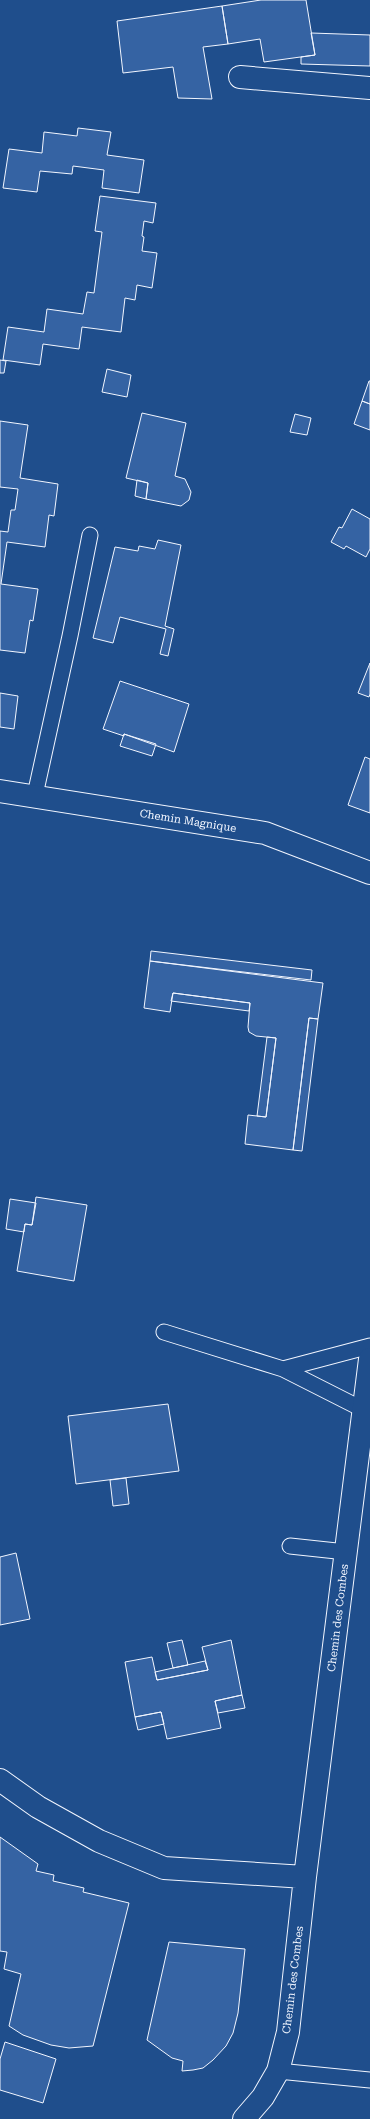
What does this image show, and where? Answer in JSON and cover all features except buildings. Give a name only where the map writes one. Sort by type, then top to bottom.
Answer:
[{"type":"street","points":[[240,77],[370,88]]},
{"type":"street","name":"Chemin Magnique","points":[[0,791],[265,833],[370,873]]},
{"type":"street","name":"Chemin des Combes","points":[[244,2119],[263,2097],[278,2071],[288,2032],[305,1877],[370,1359]]},
{"type":"street","points":[[0,1780],[38,1807],[99,1841],[164,1868],[305,1877]]},
{"type":"lane","points":[[35,796],[70,636],[90,534]]},
{"type":"lane","points":[[164,1332],[284,1369],[364,1410]]},
{"type":"lane","points":[[284,1369],[370,1346]]},
{"type":"lane","points":[[290,1546],[346,1552]]},
{"type":"lane","points":[[278,2071],[370,2080]]}]
